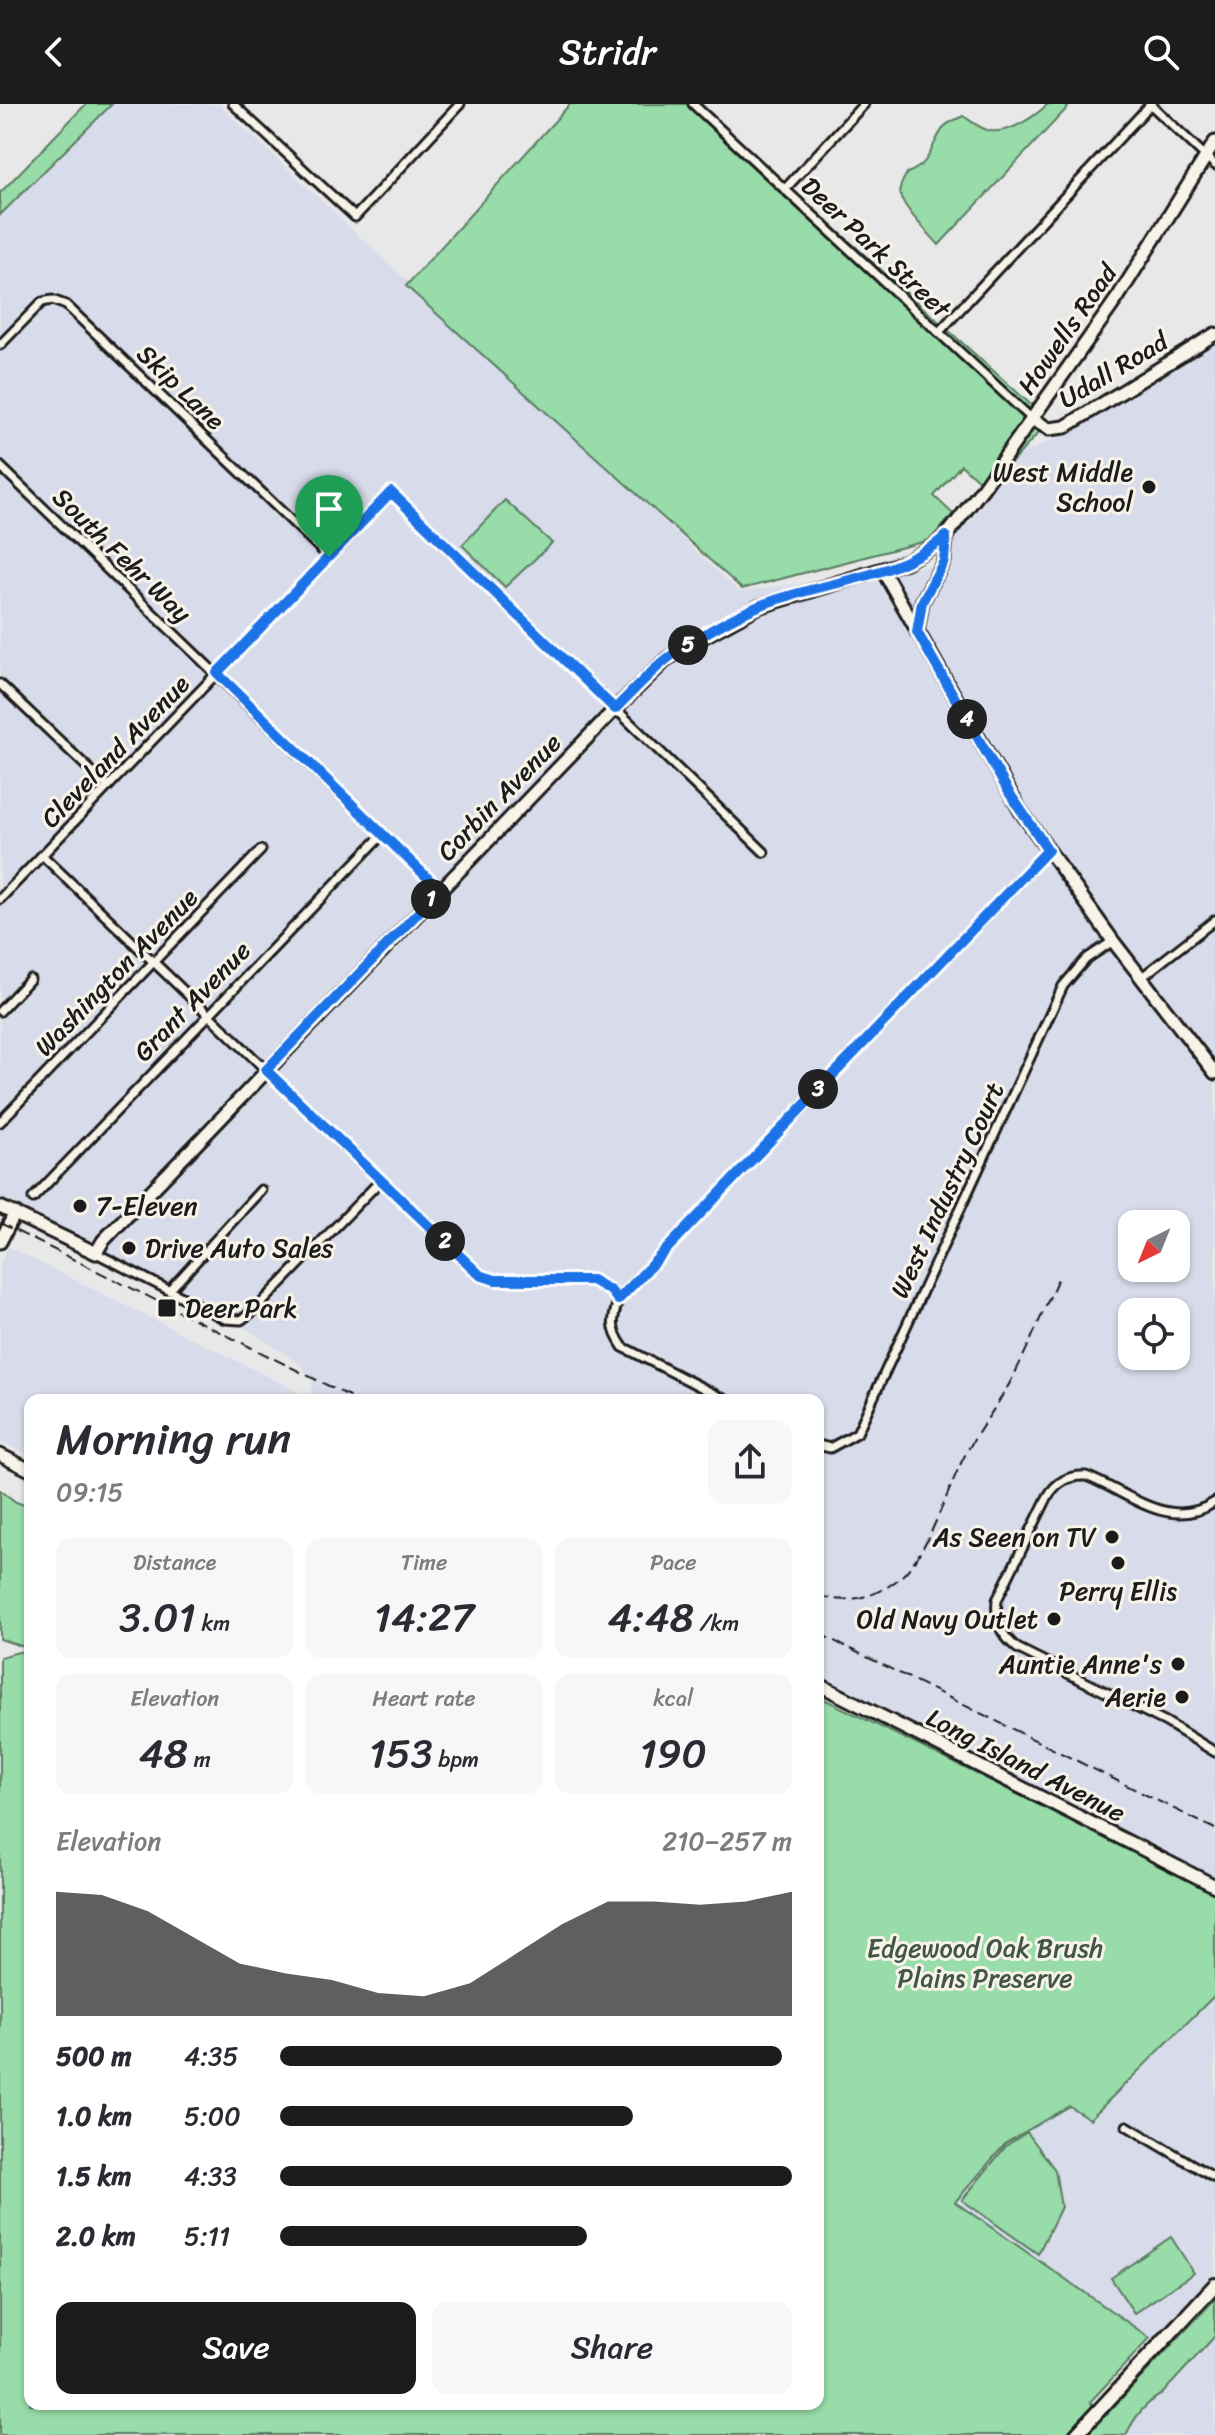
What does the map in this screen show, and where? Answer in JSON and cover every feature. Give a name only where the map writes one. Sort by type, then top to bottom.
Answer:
[{"type":"main road","points":[[1076,2435],[1215,2285]]},
{"type":"street","points":[[233,104],[355,217],[460,104]]},
{"type":"street","name":"Deer Park Street","points":[[693,104],[1032,419]]},
{"type":"street","points":[[785,189],[864,104]]},
{"type":"street","points":[[939,332],[1151,104],[1210,161]]},
{"type":"street","name":"Howells Road","points":[[946,536],[1118,297],[1210,161],[1215,142]]},
{"type":"street","name":"Skip Lane","points":[[0,345],[42,302],[52,300],[66,305],[329,557]]},
{"type":"street","name":"Udall Road","points":[[1032,419],[1049,429],[1065,427],[1215,334]]},
{"type":"street","name":"South Fehr Way","points":[[0,466],[440,890]]},
{"type":"street","name":"Cleveland Avenue","points":[[0,899],[391,492],[615,709]]},
{"type":"street","points":[[917,632],[922,602],[944,561],[946,536]]},
{"type":"street","name":"Corbin Avenue","points":[[96,1253],[103,1241],[266,1070],[667,659],[758,607],[883,571],[921,555],[946,536]]},
{"type":"street","points":[[883,571],[1010,794],[1113,941],[1215,1073]]},
{"type":"street","points":[[0,684],[108,787]]},
{"type":"street","points":[[615,709],[764,852]]},
{"type":"street","name":"Grant Avenue","points":[[33,1198],[383,834]]},
{"type":"street","name":"Washington Avenue","points":[[0,1122],[261,850]]},
{"type":"street","points":[[714,1394],[623,1347],[614,1334],[613,1318],[618,1300],[1048,850]]},
{"type":"street","points":[[42,855],[480,1275],[495,1280],[592,1280],[611,1291],[618,1300]]},
{"type":"street","points":[[1142,977],[1215,920]]},
{"type":"street","name":"West Industry Court","points":[[824,1446],[830,1448],[857,1433],[1063,986],[1086,959],[1113,941]]},
{"type":"street","points":[[0,1011],[30,979]]},
{"type":"street","points":[[1,1209],[15,1213],[225,1319],[235,1321],[244,1319],[255,1310],[381,1180]]},
{"type":"street","points":[[169,1291],[261,1190]]},
{"type":"street","points":[[0,1242],[15,1213]]},
{"type":"street","points":[[0,1455],[24,1467]]},
{"type":"street","points":[[1215,1502],[1193,1512],[1165,1513],[1086,1476],[1076,1475],[1065,1479],[1048,1496],[997,1600],[996,1615],[999,1628],[1017,1648],[1166,1722],[1215,1752]]},
{"type":"street","name":"Long Island Avenue","points":[[824,1687],[1215,1886]]},
{"type":"street","points":[[1127,2126],[1215,2178]]},
{"type":"shaded area","points":[[107,104],[218,104],[739,592],[936,565],[1013,459],[1047,443],[1215,339],[1215,1891],[824,1695],[824,1394],[310,1394],[313,1382],[300,1364],[235,1321],[0,1207],[0,215]]},
{"type":"shaded area","points":[[8,1247],[297,1391],[296,1394],[24,1394],[24,1453],[0,1441],[0,1263]]},
{"type":"shaded area","points":[[1215,1994],[1215,2435],[1129,2435],[1095,2404],[1154,2341],[955,2202],[1006,2143],[1069,2106],[1090,2119]]},
{"type":"green space","points":[[86,104],[112,104],[0,215],[0,193]]},
{"type":"green space","points":[[570,104],[697,104],[1049,421],[988,489],[961,465],[934,496],[953,514],[930,540],[742,589],[406,286]]},
{"type":"green space","points":[[1048,104],[1071,104],[939,245],[902,198],[900,187],[907,173],[927,159],[945,126],[963,116],[984,129],[999,131],[1022,123]]},
{"type":"green space","points":[[505,500],[552,543],[505,587],[462,545]]},
{"type":"green space","points":[[0,1490],[24,1505],[24,1647],[0,1639]]},
{"type":"green space","name":"Edgewood Oak Brush Plains Preserve","points":[[24,1651],[24,2410],[824,2410],[824,1699],[1215,1891],[1215,1995],[1090,2119],[1069,2106],[1006,2143],[955,2202],[1150,2338],[1090,2402],[1104,2417],[1215,2299],[1215,2336],[1162,2394],[1141,2412],[1126,2435],[0,2435],[0,1657]]},
{"type":"green space","points":[[1027,2132],[1055,2170],[1061,2207],[1038,2254],[962,2200],[1006,2146]]},
{"type":"green space","points":[[1171,2237],[1194,2273],[1134,2313],[1111,2278]]},
{"type":"railway","points":[[0,1223],[345,1394]]},
{"type":"railway","points":[[824,1598],[864,1597],[894,1582],[912,1564],[929,1536],[968,1450],[1013,1377],[1059,1276]]},
{"type":"railway","points":[[824,1636],[1215,1829]]},
{"type":"place","name":"West Middle School","points":[[1149,487]]},
{"type":"place","name":"7-Eleven","points":[[80,1206]]},
{"type":"place","name":"Drive Auto Sales","points":[[129,1248]]},
{"type":"place","name":"Deer Park","points":[[167,1308]]},
{"type":"place","name":"As Seen on TV","points":[[1112,1537]]},
{"type":"place","name":"Perry Ellis","points":[[1118,1563]]},
{"type":"place","name":"Old Navy Outlet","points":[[1054,1619]]},
{"type":"place","name":"Auntie Anne's","points":[[1178,1664]]},
{"type":"place","name":"Aerie","points":[[1182,1697]]},
{"type":"route","points":[[391,492],[615,709],[667,659],[758,607],[883,571],[906,562],[946,536],[944,561],[922,602],[917,632],[1010,794],[1048,850],[618,1300],[611,1291],[592,1280],[495,1280],[480,1275],[266,1070],[440,890],[217,673],[329,557],[391,492]]}]
